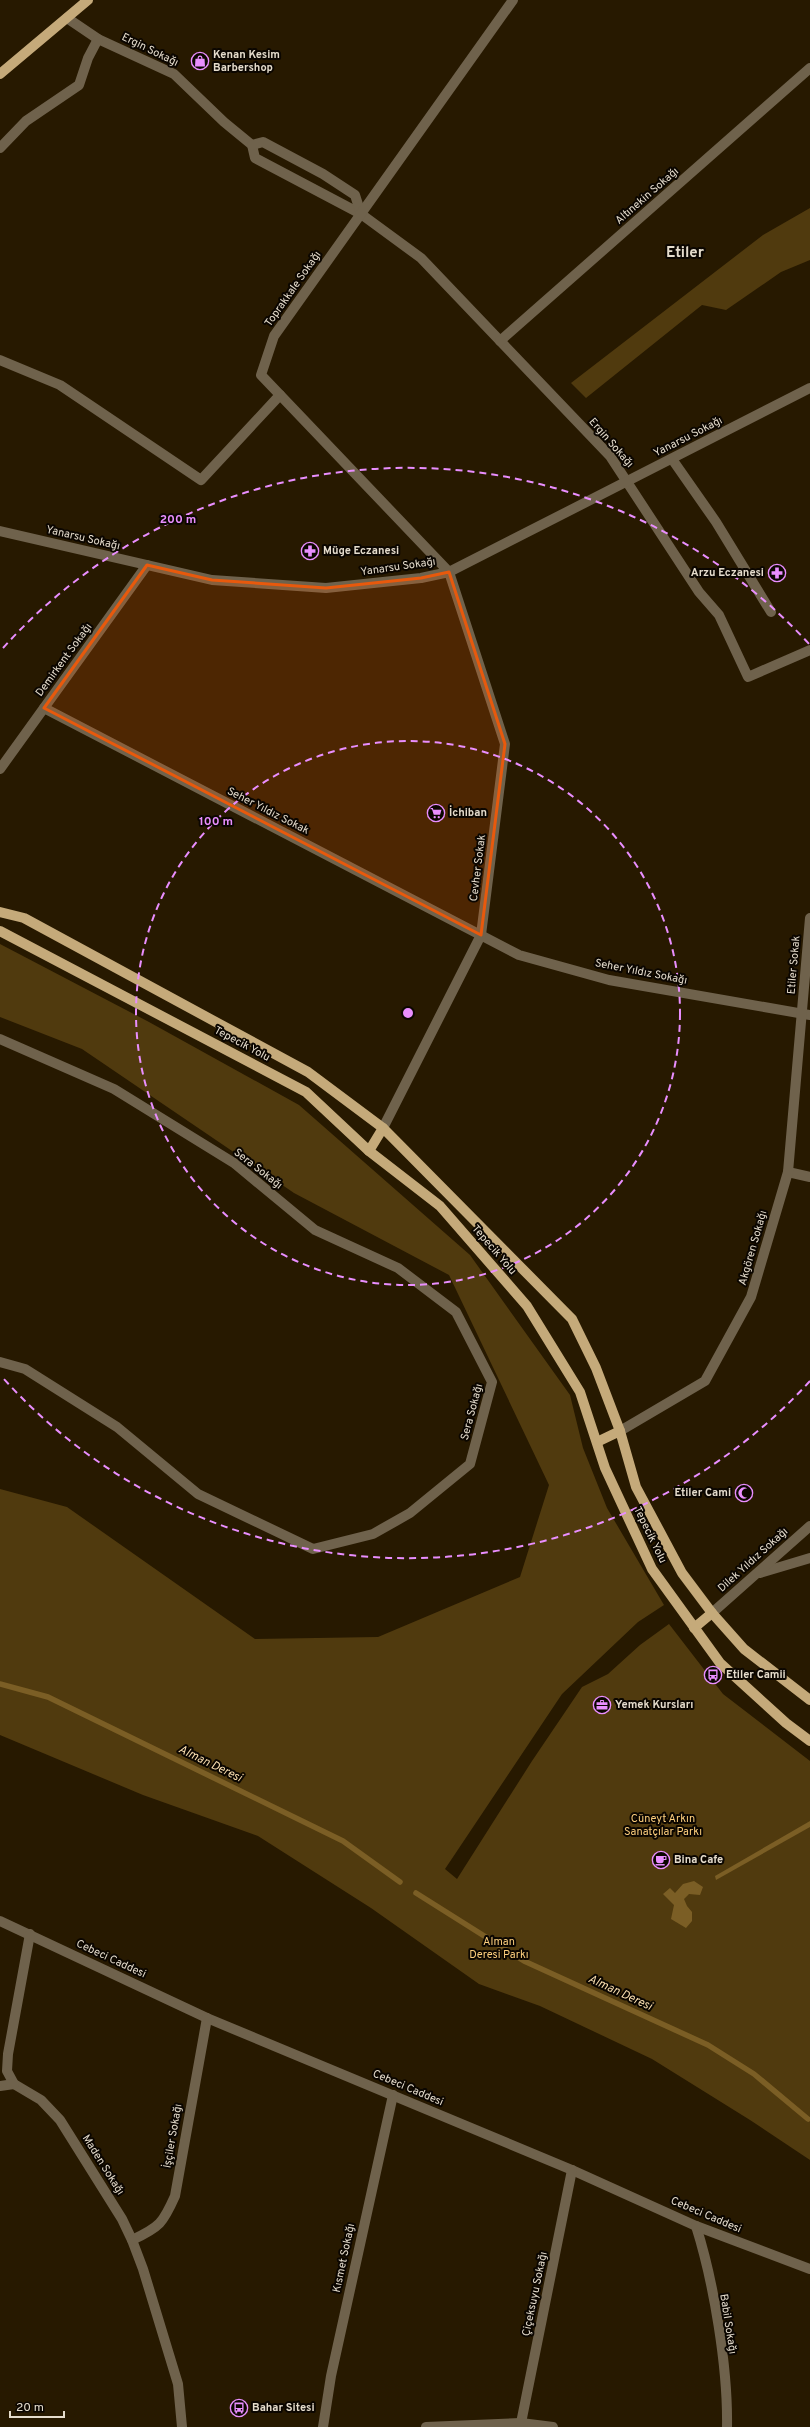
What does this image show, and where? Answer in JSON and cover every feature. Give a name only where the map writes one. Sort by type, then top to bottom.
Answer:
[{"type":"main road","points":[[0,74],[88,0]]},
{"type":"main road","name":"Tepecik Yolu","points":[[0,912],[24,918],[308,1072],[384,1128],[572,1319],[596,1368],[620,1431],[636,1487],[682,1573],[712,1613],[744,1649],[810,1700]]},
{"type":"main road","name":"Tepecik Yolu","points":[[0,930],[306,1092],[369,1151],[440,1206],[527,1306],[580,1392],[605,1468],[652,1569],[720,1664],[786,1723],[810,1741]]},
{"type":"main road","points":[[369,1151],[384,1128]]},
{"type":"main road","points":[[597,1442],[620,1431]]},
{"type":"main road","points":[[694,1628],[712,1613]]},
{"type":"street","name":"Toprakkale Sokağı","points":[[449,572],[261,375],[274,336],[513,0]]},
{"type":"street","name":"Ergin Sokağı","points":[[67,18],[98,38],[174,74],[224,122],[252,145],[255,158],[361,214],[421,258],[610,456],[628,481],[699,592],[719,615],[748,677],[810,650]]},
{"type":"street","points":[[0,148],[26,121],[79,86],[88,58],[98,38]]},
{"type":"street","name":"Altınekin Sokağı","points":[[500,341],[810,68]]},
{"type":"street","points":[[252,145],[262,142],[323,174],[355,195],[361,214]]},
{"type":"street","points":[[0,360],[60,385],[201,480],[280,395]]},
{"type":"street","name":"Yanarsu Sokağı","points":[[0,531],[212,580],[326,588],[421,578],[449,572],[810,388]]},
{"type":"street","points":[[672,459],[716,522],[771,612]]},
{"type":"street","name":"Demirkent Sokağı","points":[[0,769],[147,565]]},
{"type":"street","name":"Cevher Sokak","points":[[384,1128],[481,935],[505,744],[449,572]]},
{"type":"street","name":"Seher Yıldız Sokak","points":[[44,708],[481,935]]},
{"type":"street","name":"Etiler Sokak","points":[[806,1015],[810,918]]},
{"type":"street","name":"Seher Yıldız Sokağı","points":[[481,935],[519,955],[609,980],[806,1015]]},
{"type":"street","name":"Akgören Sokağı","points":[[620,1431],[706,1381],[751,1297],[788,1172],[806,1015]]},
{"type":"street","name":"Sera Sokağı","points":[[0,1039],[114,1089],[234,1163],[315,1230],[398,1268],[456,1312],[492,1382],[470,1464],[410,1513],[373,1534],[313,1549],[198,1494],[116,1427],[26,1369],[0,1362]]},
{"type":"street","points":[[788,1172],[810,1177]]},
{"type":"street","name":"Dilek Yıldız Sokağı","points":[[712,1613],[810,1526]]},
{"type":"street","points":[[757,1574],[810,1558]]},
{"type":"street","name":"Cebeci Caddesi","points":[[0,1921],[207,2018],[572,2170],[696,2226],[810,2269]]},
{"type":"street","points":[[0,2086],[14,2084],[7,2071],[8,2054],[30,1934]]},
{"type":"street","name":"İşçiler Sokağı","points":[[132,2240],[150,2232],[164,2220],[175,2196],[207,2018]]},
{"type":"street","name":"Maden Sokağı","points":[[14,2084],[41,2100],[60,2120],[122,2219],[143,2269],[178,2384],[182,2427]]},
{"type":"street","name":"Kısmet Sokağı","points":[[323,2427],[331,2376],[393,2095]]},
{"type":"street","name":"Çiçeksuyu Sokağı","points":[[521,2423],[572,2170]]},
{"type":"street","name":"Babil Sokağı","points":[[696,2226],[705,2254],[719,2339],[727,2427]]},
{"type":"street","points":[[426,2427],[521,2423],[552,2427]]},
{"type":"highlighted area","points":[[147,565],[212,580],[326,588],[421,578],[449,572],[505,744],[481,935],[44,708]]},
{"type":"green space","points":[[810,208],[810,260],[781,272],[726,310],[702,305],[586,398],[571,383],[763,235]]},
{"type":"green space","points":[[0,944],[149,1022],[299,1105],[470,1255],[570,1395],[583,1448],[607,1508],[664,1605],[638,1622],[562,1694],[445,1869],[457,1879],[532,1761],[582,1687],[608,1674],[640,1645],[669,1624],[723,1694],[810,1761],[810,2160],[750,2120],[652,2059],[540,2006],[479,1984],[371,1908],[258,1836],[143,1795],[0,1735],[0,1489],[67,1507],[255,1639],[378,1637],[520,1577],[549,1485],[449,1275],[294,1193],[82,1049],[0,1017]]},
{"type":"shaded area","points":[[810,1821],[810,1827],[716,1880],[715,1876]]},
{"type":"shaded area","points":[[694,1881],[703,1887],[700,1895],[689,1894],[684,1899],[692,1912],[692,1921],[686,1928],[671,1919],[674,1905],[663,1894],[670,1888],[675,1893],[683,1884]]},
{"type":"waterway","name":"Alman Deresi","points":[[0,1684],[48,1697],[343,1841],[400,1882]]},
{"type":"waterway","name":"Alman Deresi","points":[[416,1893],[524,1961],[708,2045],[754,2074],[808,2119]]},
{"type":"place","name":"Kenan Kesim Barbershop","points":[[200,61]]},
{"type":"place","name":"Müge Eczanesi","points":[[310,551]]},
{"type":"place","name":"Arzu Eczanesi","points":[[777,573]]},
{"type":"place","name":"İchiban","points":[[436,813]]},
{"type":"place","name":"Etiler Cami","points":[[744,1493]]},
{"type":"place","name":"Etiler Camii","points":[[713,1675]]},
{"type":"place","name":"Yemek Kursları","points":[[602,1705]]},
{"type":"place","name":"Bina Cafe","points":[[661,1860]]},
{"type":"place","name":"Bahar Sitesi","points":[[239,2408]]},
{"type":"district","name":"Etiler","points":[[685,253]]},
{"type":"park label","name":"Cüneyt Arkın Sanatçılar Parkı","points":[[663,1825]]},
{"type":"park label","name":"Alman Deresi Parkı","points":[[499,1948]]}]
